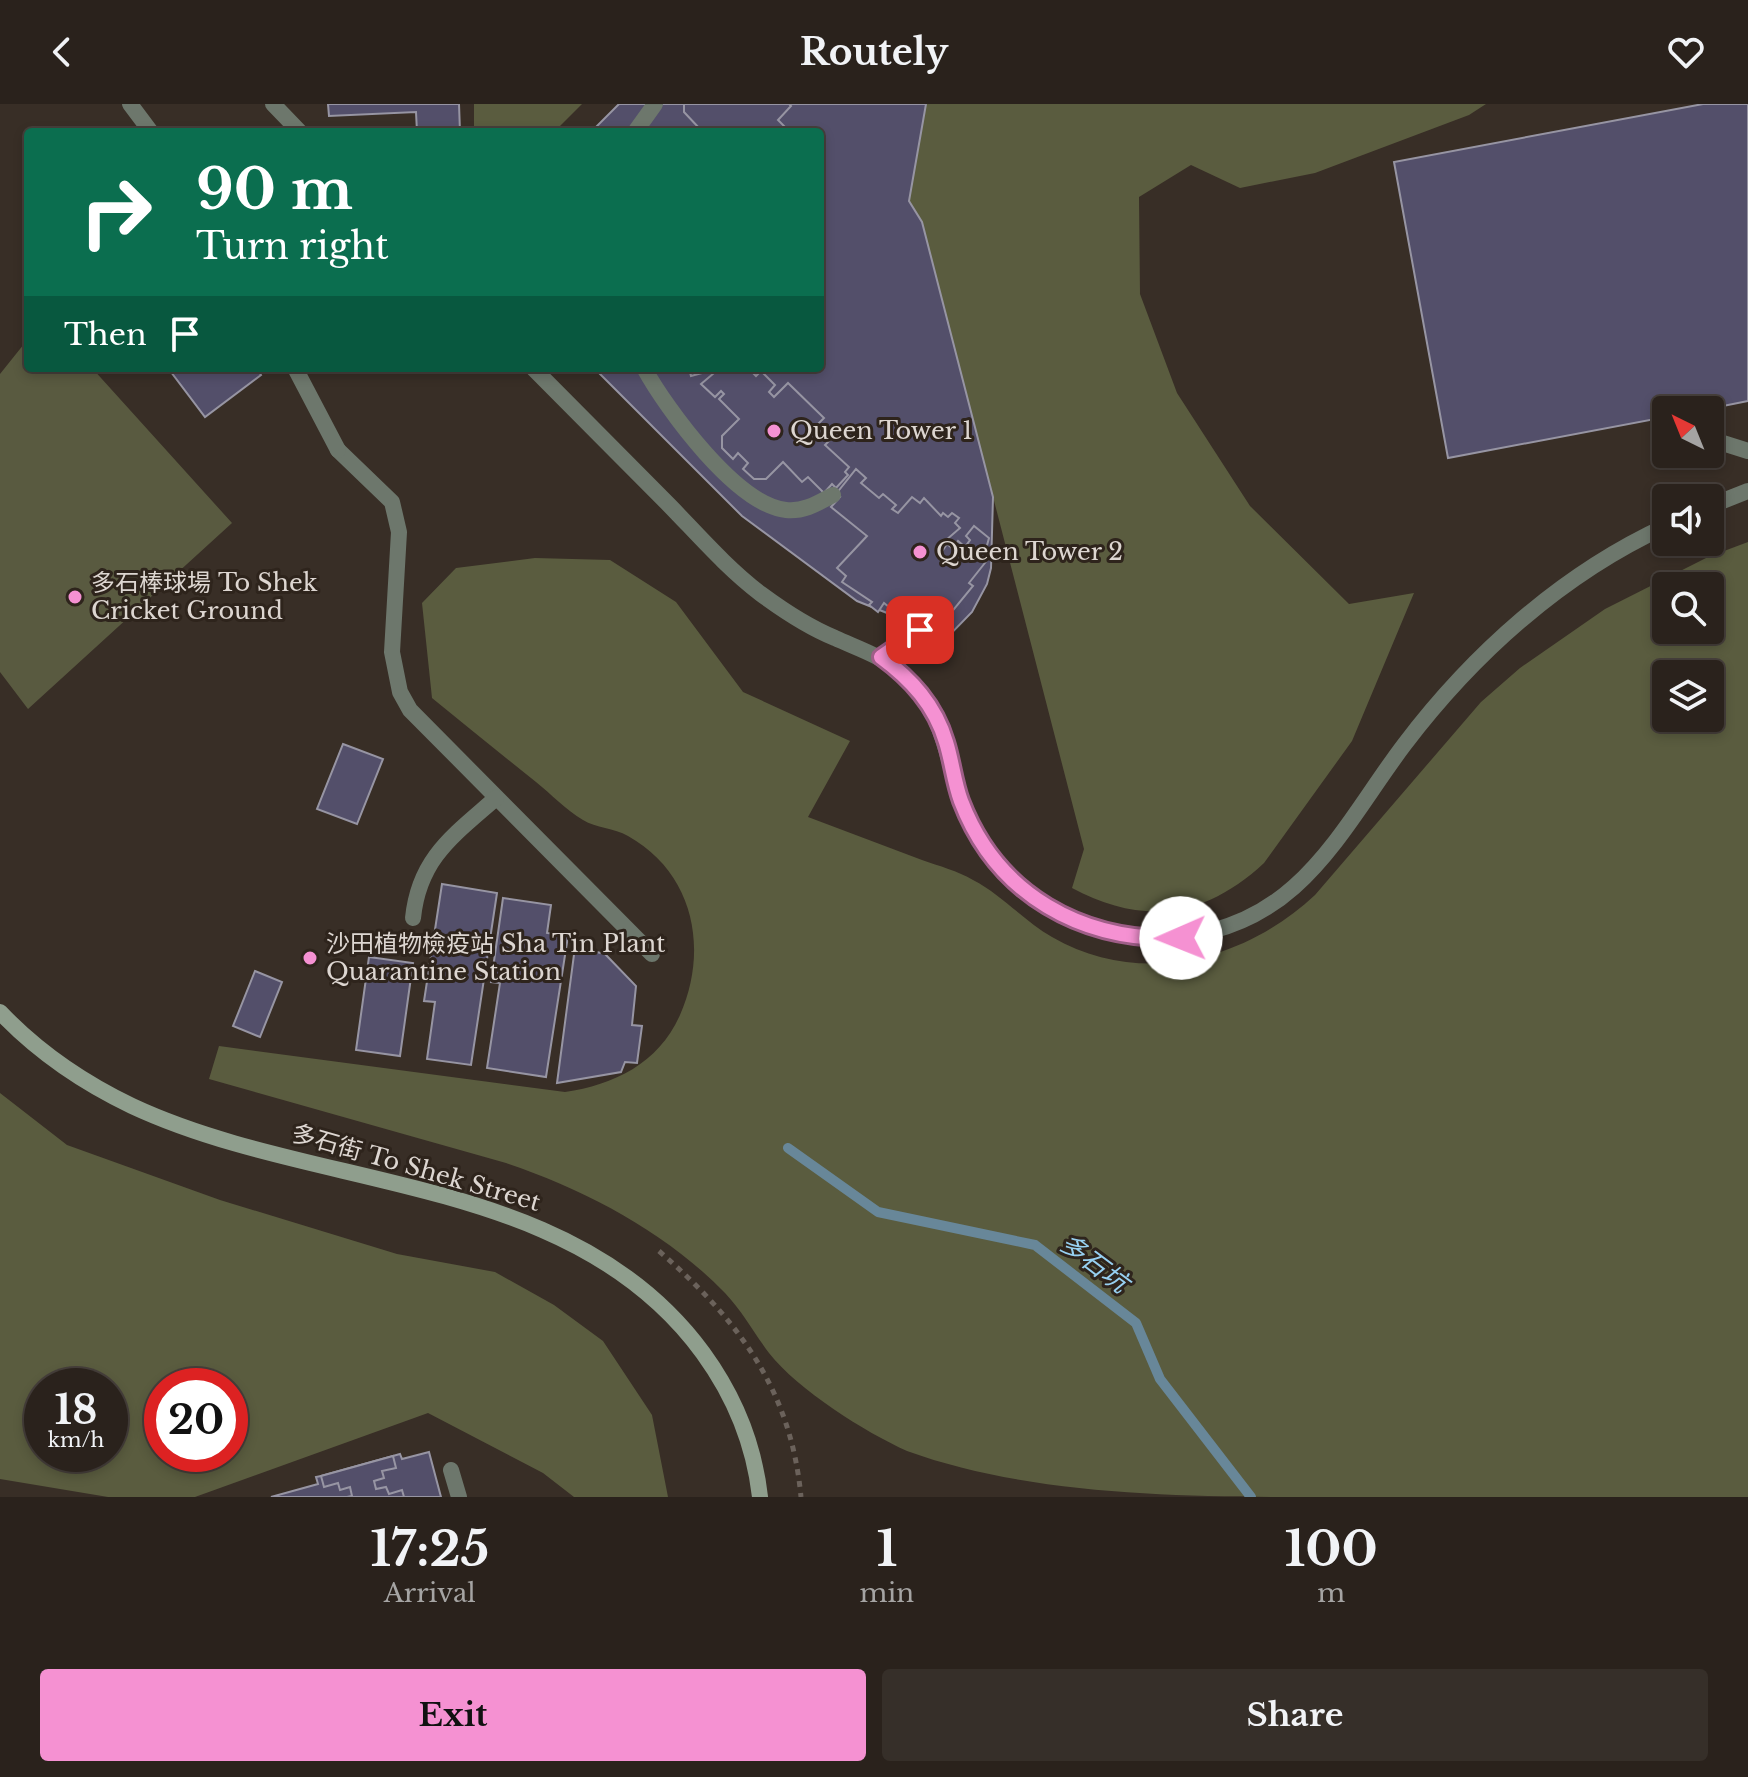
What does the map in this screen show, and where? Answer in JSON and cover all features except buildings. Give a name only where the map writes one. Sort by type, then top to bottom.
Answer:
[{"type":"street","points":[[130,104],[148,128]]},
{"type":"street","points":[[273,104],[296,128]]},
{"type":"street","points":[[638,128],[655,104]]},
{"type":"street","points":[[297,372],[338,450],[392,502],[399,532],[392,652],[400,692],[424,726],[652,954]]},
{"type":"street","points":[[537,372],[755,589],[808,625],[881,657],[914,684],[933,711],[947,744],[960,798],[972,827],[1008,877],[1058,915],[1087,927],[1149,939],[1181,938],[1241,921],[1294,887],[1316,864],[1432,709],[1493,644],[1568,584],[1652,534]]},
{"type":"street","points":[[647,372],[689,435],[746,492],[766,505],[789,511],[812,507],[833,495]]},
{"type":"street","points":[[1724,443],[1748,451]]},
{"type":"street","points":[[1724,500],[1748,491]]},
{"type":"street","points":[[881,657],[920,630]]},
{"type":"street","points":[[413,918],[418,885],[437,852],[496,798]]},
{"type":"street","name":"多石街 To Shek Street","points":[[0,1012],[66,1068],[135,1107],[224,1138],[519,1221],[598,1256],[636,1282],[683,1327],[722,1381],[749,1439],[760,1497]]},
{"type":"street","points":[[451,1470],[459,1497]]},
{"type":"path","points":[[659,1251],[702,1289],[741,1332],[772,1389],[797,1455],[801,1497]]},
{"type":"green space","points":[[474,104],[582,104],[558,128],[474,128]]},
{"type":"green space","points":[[926,104],[1486,104],[1469,115],[1315,173],[1240,188],[1191,165],[1139,197],[1140,294],[1177,393],[1250,506],[1349,604],[1414,593],[1352,741],[1264,863],[1242,881],[1196,905],[1148,911],[1124,908],[1072,888],[1084,849],[922,222],[909,201]]},
{"type":"green space","name":"多石棒球場 To Shek Cricket Ground","points":[[24,344],[24,372],[96,372],[232,523],[28,709],[0,672],[0,374]]},
{"type":"green space","points":[[1748,542],[1748,1497],[1168,1495],[1060,1486],[956,1466],[890,1443],[814,1395],[769,1353],[731,1300],[702,1271],[651,1232],[595,1200],[506,1163],[209,1079],[219,1046],[565,1092],[601,1084],[633,1069],[660,1046],[680,1015],[689,990],[694,939],[690,915],[681,891],[668,870],[628,836],[588,823],[571,812],[432,698],[422,603],[456,568],[535,558],[610,560],[676,602],[743,692],[850,741],[808,817],[955,871],[984,886],[1042,931],[1086,953],[1121,961],[1156,964],[1190,960],[1224,951],[1256,937],[1287,918],[1315,895],[1481,702],[1520,668],[1605,609],[1652,585],[1652,644],[1724,644],[1724,572],[1678,572],[1711,556],[1724,556],[1724,551]]},
{"type":"green space","points":[[0,1093],[67,1145],[220,1200],[397,1254],[495,1272],[554,1305],[603,1341],[652,1415],[668,1497],[574,1497],[543,1473],[428,1413],[195,1497],[108,1497],[0,1479]]},
{"type":"waterway","name":"多石坑","points":[[788,1148],[878,1212],[1035,1245],[1136,1323],[1160,1379],[1251,1497]]},
{"type":"place","name":"Queen Tower 1","points":[[774,431]]},
{"type":"place","name":"Queen Tower 2","points":[[920,552]]},
{"type":"place","name":"多石棒球場 To Shek Cricket Ground","points":[[75,597]]},
{"type":"place","name":"沙田植物檢疫站 Sha Tin Plant Quarantine Station","points":[[310,958]]},
{"type":"route","points":[[920,630],[881,657],[914,684],[939,721],[960,798],[972,827],[1008,877],[1058,915],[1087,927],[1118,936],[1181,938]]}]
